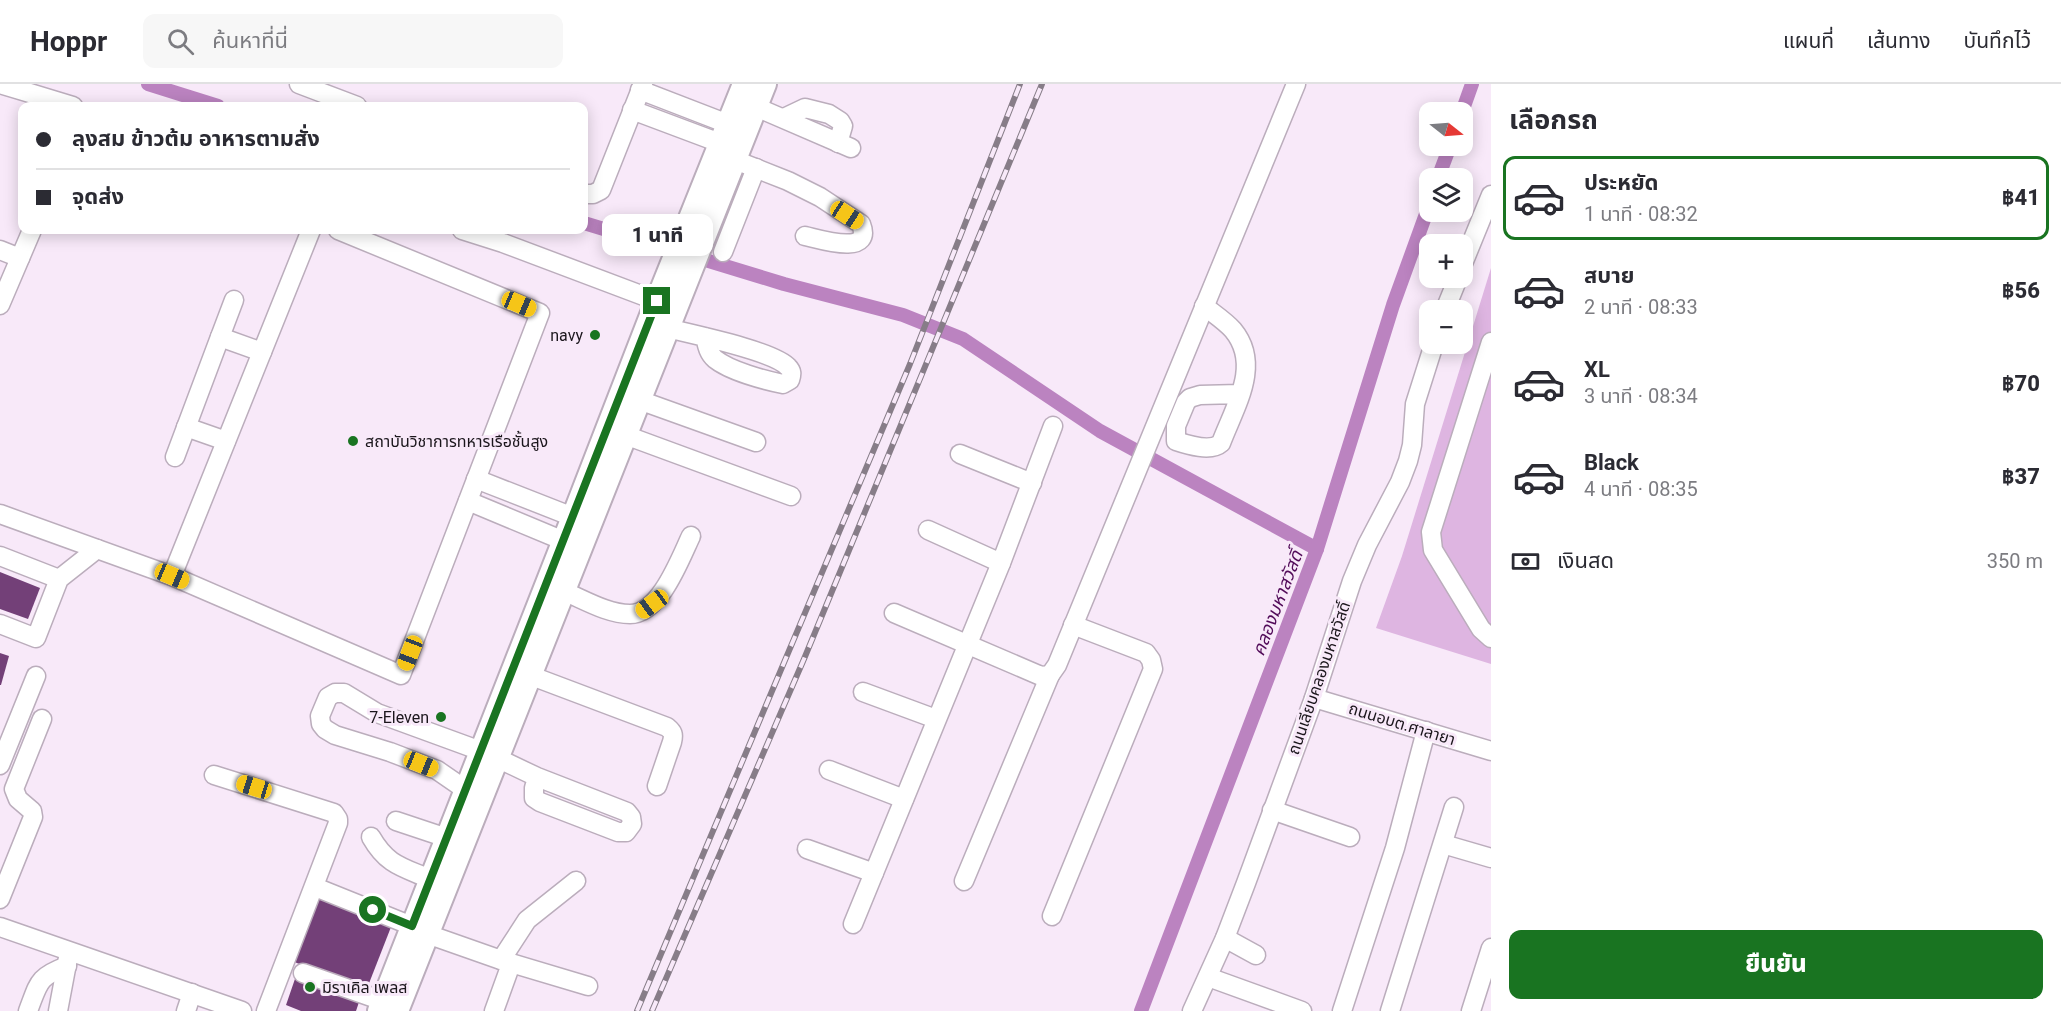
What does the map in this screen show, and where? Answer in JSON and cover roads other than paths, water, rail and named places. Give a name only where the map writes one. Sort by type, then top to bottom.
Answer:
[{"type":"main road","points":[[734,142],[744,84]]},
{"type":"main road","points":[[419,930],[430,879],[466,790],[489,754],[529,675],[639,400],[667,328],[677,274],[734,142],[756,107],[765,84]]},
{"type":"main road","points":[[386,1008],[489,754],[564,541],[657,301],[677,274]]},
{"type":"street","points":[[0,84],[60,102]]},
{"type":"street","points":[[299,84],[340,97]]},
{"type":"street","points":[[964,881],[1050,675],[1057,665],[1296,84]]},
{"type":"street","points":[[588,194],[601,189],[641,87],[734,142],[756,168],[820,197],[861,224],[863,230],[862,237],[855,243],[848,244],[805,236]]},
{"type":"street","points":[[756,107],[784,118],[805,108],[829,114],[840,121],[843,126],[845,146]]},
{"type":"street","points":[[632,110],[734,142]]},
{"type":"street","points":[[723,252],[756,168]]},
{"type":"street","points":[[1473,239],[1491,195]]},
{"type":"street","points":[[0,305],[30,234]]},
{"type":"street","points":[[172,576],[309,234]]},
{"type":"street","points":[[0,514],[172,576],[401,675],[540,313],[348,234]]},
{"type":"street","points":[[474,234],[657,301]]},
{"type":"street","points":[[0,250],[20,258]]},
{"type":"street","points":[[175,457],[234,300]]},
{"type":"street","points":[[1204,306],[1232,329],[1245,351],[1247,367],[1239,394]]},
{"type":"street","points":[[667,328],[705,337]]},
{"type":"street","points":[[220,337],[262,352]]},
{"type":"street","points":[[1491,342],[1431,532],[1433,550],[1481,629],[1491,638]]},
{"type":"street","name":"ถนนเลียบคลองมหาสวัสดิ์","points":[[1192,1011],[1225,938],[1314,698],[1352,580],[1408,461],[1416,404],[1431,354]]},
{"type":"street","points":[[639,400],[756,441]]},
{"type":"street","points":[[853,924],[969,644],[1053,426]]},
{"type":"street","points":[[186,427],[226,441]]},
{"type":"street","points":[[625,435],[791,496]]},
{"type":"street","points":[[960,454],[1032,483]]},
{"type":"street","points":[[476,479],[573,517]]},
{"type":"street","points":[[468,501],[564,541]]},
{"type":"street","points":[[928,530],[1001,563]]},
{"type":"street","points":[[563,591],[613,611],[628,614],[640,613],[652,604],[667,585],[691,536]]},
{"type":"street","points":[[0,624],[36,638],[59,579],[97,549]]},
{"type":"street","points":[[0,556],[59,579]]},
{"type":"street","points":[[894,613],[1041,676],[1050,675]]},
{"type":"street","points":[[1052,916],[1153,669],[1146,653],[1073,625]]},
{"type":"street","points":[[529,675],[667,727],[672,731],[674,734],[672,742],[657,786]]},
{"type":"street","points":[[0,765],[36,676]]},
{"type":"street","points":[[863,692],[936,719]]},
{"type":"street","points":[[466,790],[436,770],[390,752],[335,735],[325,729],[321,724],[320,716],[328,697],[335,693],[344,693],[376,713],[489,754],[537,777],[627,812],[632,824],[626,832],[618,832],[540,802],[534,798],[533,793],[537,777]]},
{"type":"street","name":"ถนนอบต.ศาลายา","points":[[1314,698],[1491,751]]},
{"type":"street","points":[[0,899],[33,817],[32,810],[18,799],[14,789],[42,719]]},
{"type":"street","points":[[390,752],[401,721]]},
{"type":"street","points":[[1342,1011],[1395,848],[1426,731]]},
{"type":"street","points":[[829,770],[904,799]]},
{"type":"street","points":[[214,775],[334,813],[338,823],[266,1011]]},
{"type":"street","points":[[1390,1011],[1454,807]]},
{"type":"street","points":[[1272,810],[1350,837]]},
{"type":"street","points":[[396,820],[447,838]]},
{"type":"street","points":[[371,837],[380,852],[390,861],[430,879]]},
{"type":"street","points":[[1443,844],[1491,858]]},
{"type":"street","points":[[807,849],[874,873]]},
{"type":"street","points":[[494,1011],[506,962],[527,920],[576,881]]},
{"type":"street","points":[[315,886],[419,930],[506,962],[588,986]]},
{"type":"street","points":[[0,927],[68,958],[189,1002],[242,1011]]},
{"type":"street","points":[[1225,938],[1256,955]]},
{"type":"street","points":[[1471,1011],[1491,948]]},
{"type":"street","points":[[28,1011],[39,981],[68,958]]},
{"type":"street","points":[[58,1011],[68,958]]},
{"type":"street","points":[[303,973],[386,1008]]},
{"type":"street","points":[[1208,977],[1283,1008],[1302,1011]]},
{"type":"waterway","points":[[148,84],[205,102]]},
{"type":"waterway","name":"คลองมหาสวัสดิ์","points":[[1466,102],[1472,84]]},
{"type":"waterway","name":"คลองมหาสวัสดิ์","points":[[1442,168],[1446,156]]},
{"type":"waterway","name":"คลองมหาสวัสดิ์","points":[[1141,1011],[1317,549],[1393,305],[1423,222]]},
{"type":"waterway","points":[[588,224],[784,284],[903,315],[963,339],[1100,431],[1317,549]]},
{"type":"railway","points":[[637,1011],[910,364],[1020,84]]},
{"type":"railway","points":[[652,1011],[804,659],[1042,84]]},
{"type":"place","name":"navy","points":[[595,335]]},
{"type":"place","name":"สถาบันวิชาการทหารเรือชั้นสูง","points":[[353,441]]},
{"type":"place","name":"7-Eleven","points":[[441,717]]},
{"type":"place","name":"มิราเคิล เพลส","points":[[310,987]]}]
